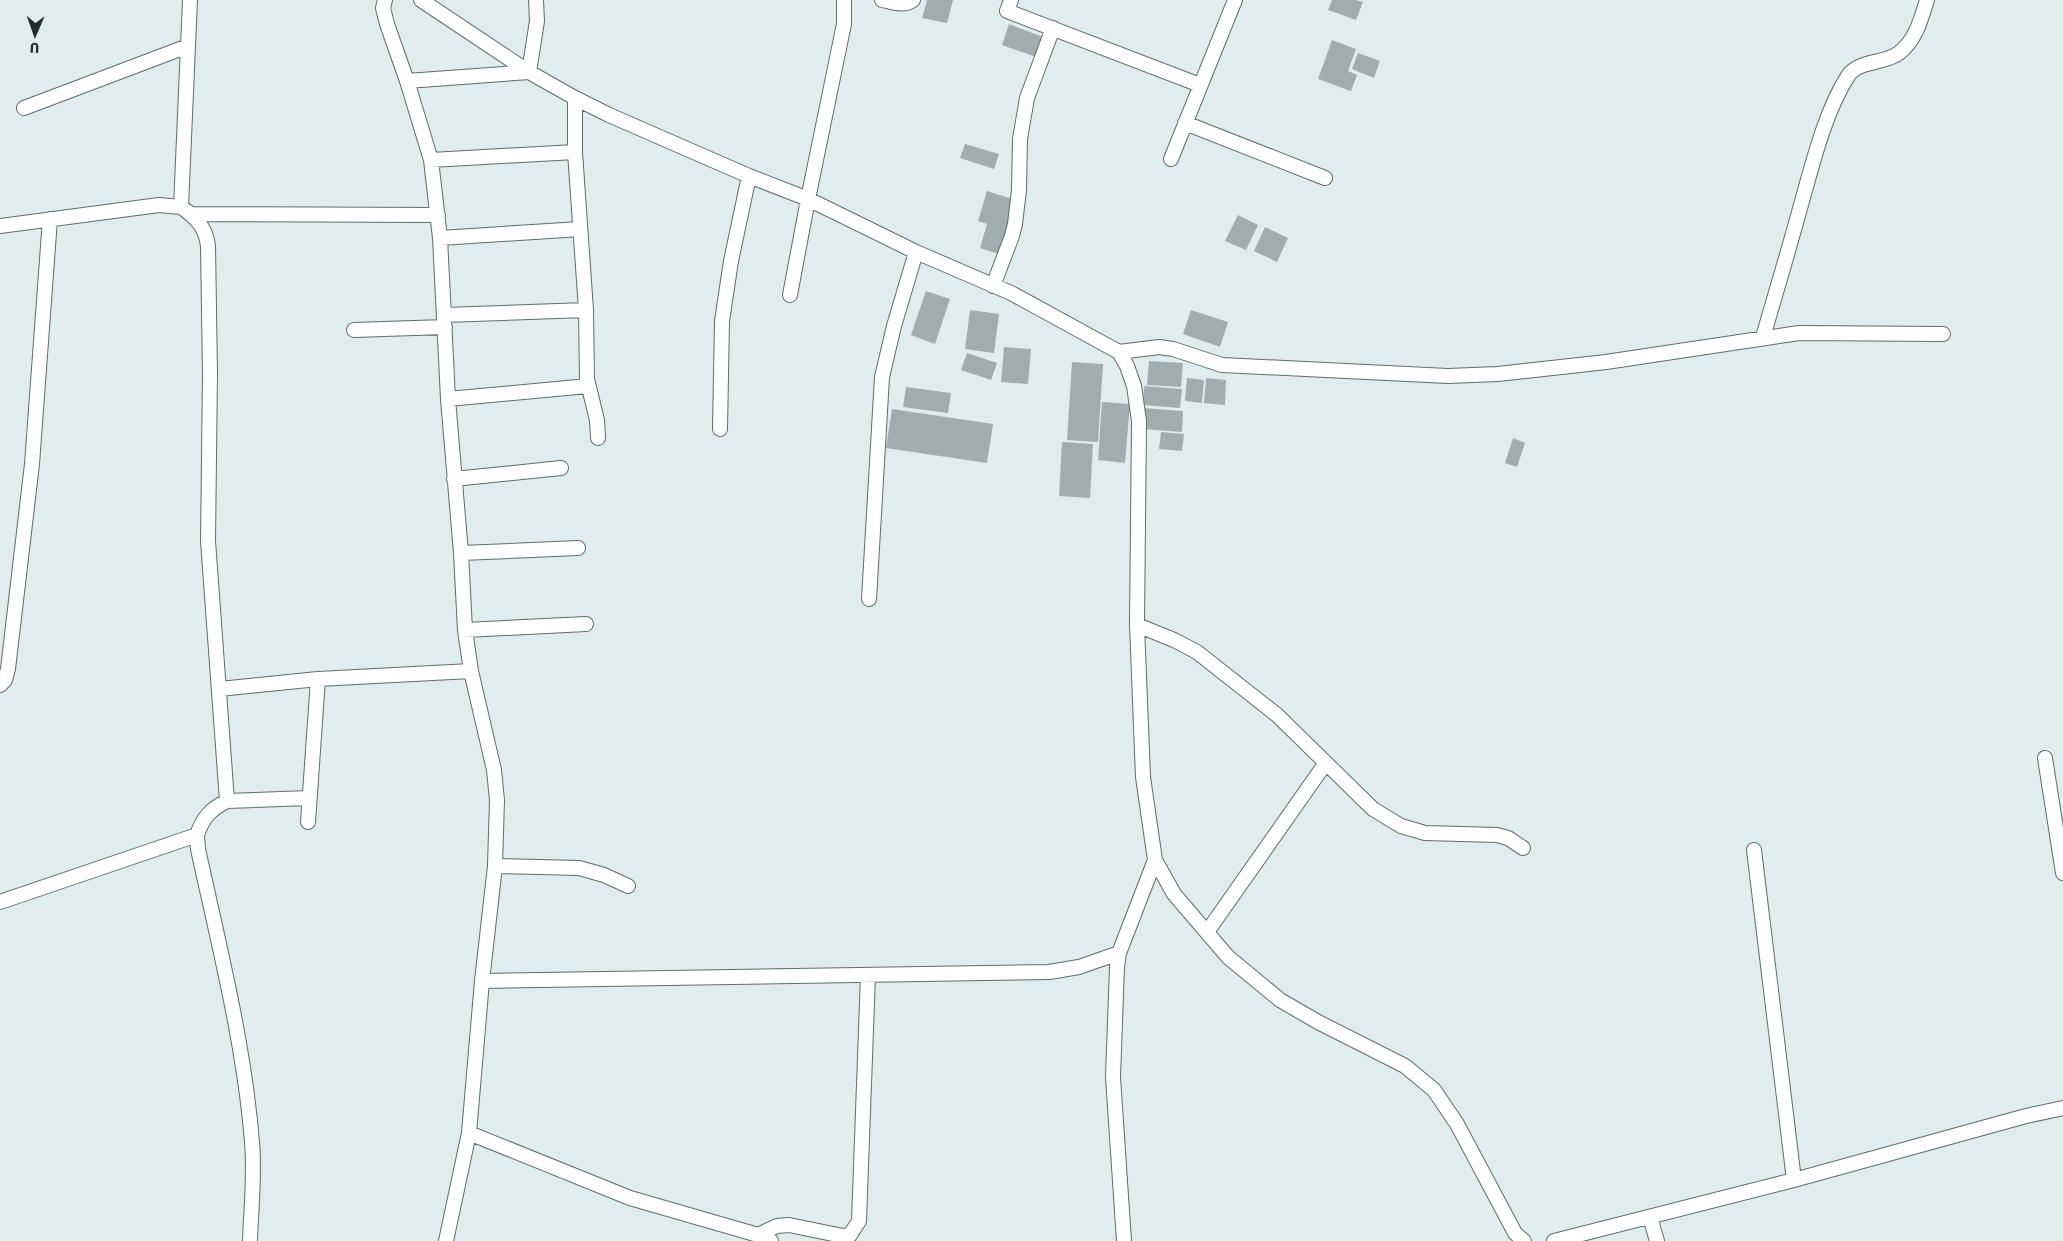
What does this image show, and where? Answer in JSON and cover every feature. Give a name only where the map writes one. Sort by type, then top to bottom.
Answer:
[{"type":"street","points":[[190,0],[186,211],[207,235],[208,246],[210,374],[208,541],[227,801]]},
{"type":"street","points":[[385,0],[383,8],[387,24],[431,160],[440,238],[448,399],[466,630],[471,671],[494,770],[497,800],[495,866],[482,981],[469,1133],[446,1241]]},
{"type":"street","points":[[421,0],[530,72],[575,98],[609,115],[749,176],[808,199],[916,252],[993,286],[1119,352],[1128,366],[1134,386],[1139,421],[1137,625],[1143,777],[1155,860],[1174,894],[1228,957],[1280,1000],[1318,1022],[1405,1066],[1434,1090],[1457,1124],[1515,1234],[1524,1241]]},
{"type":"street","points":[[530,72],[537,22],[536,0]]},
{"type":"street","points":[[790,295],[844,24],[844,0]]},
{"type":"street","points":[[882,0],[901,4],[908,4],[913,0]]},
{"type":"street","points":[[1011,0],[1007,11],[1200,85]]},
{"type":"street","points":[[1171,159],[1234,0]]},
{"type":"street","points":[[1764,337],[1816,153],[1830,114],[1848,75],[1858,68],[1898,54],[1909,43],[1917,30],[1927,0]]},
{"type":"street","points":[[993,286],[1015,224],[1020,139],[1027,98],[1053,28]]},
{"type":"street","points":[[24,108],[188,46]]},
{"type":"street","points":[[407,81],[530,72]]},
{"type":"street","points":[[575,98],[575,152],[586,310],[588,386],[597,420],[598,438]]},
{"type":"street","points":[[1185,123],[1325,178]]},
{"type":"street","points":[[431,160],[575,152]]},
{"type":"street","points":[[720,430],[722,321],[731,261],[749,176]]},
{"type":"street","points":[[0,226],[159,205],[186,211],[438,215]]},
{"type":"street","points":[[0,685],[8,669],[30,474],[50,219]]},
{"type":"street","points":[[440,238],[580,229]]},
{"type":"street","points":[[870,599],[882,377],[894,326],[916,252]]},
{"type":"street","points":[[354,330],[586,310]]},
{"type":"street","points":[[1119,352],[1159,347],[1173,349],[1222,365],[1448,376],[1498,374],[1606,362],[1764,337],[1832,332],[1943,334]]},
{"type":"street","points":[[448,399],[588,386]]},
{"type":"street","points":[[454,479],[561,468]]},
{"type":"street","points":[[461,553],[578,548]]},
{"type":"street","points":[[466,630],[586,624]]},
{"type":"street","points":[[1137,625],[1174,640],[1197,652],[1277,715],[1373,809],[1401,826],[1425,833],[1498,835],[1508,838],[1523,848]]},
{"type":"street","points":[[220,689],[318,679],[471,671]]},
{"type":"street","points":[[308,822],[318,679]]},
{"type":"street","points":[[2045,758],[2063,872]]},
{"type":"street","points":[[1207,932],[1325,764]]},
{"type":"street","points":[[250,1241],[253,1144],[244,1070],[229,990],[198,849],[197,835],[205,816],[214,808],[227,801],[309,798]]},
{"type":"street","points":[[0,902],[197,835]]},
{"type":"street","points":[[1754,850],[1794,1180]]},
{"type":"street","points":[[1124,1241],[1113,1077],[1119,953],[1155,860]]},
{"type":"street","points":[[495,866],[579,868],[604,875],[628,886]]},
{"type":"street","points":[[482,981],[1049,972],[1072,969],[1119,953]]},
{"type":"street","points":[[758,1235],[776,1226],[789,1226],[843,1236],[850,1235],[859,1221],[868,975]]},
{"type":"street","points":[[1554,1241],[1794,1180],[2026,1116],[2063,1108]]},
{"type":"street","points":[[469,1133],[630,1198],[758,1235],[771,1241]]},
{"type":"street","points":[[1650,1217],[1657,1241]]},
{"type":"building","points":[[927,0],[953,0],[947,23],[922,18]]},
{"type":"building","points":[[1332,0],[1356,0],[1363,2],[1356,20],[1328,10]]},
{"type":"building","points":[[1009,24],[1043,37],[1036,57],[1002,45]]},
{"type":"building","points":[[1332,40],[1356,49],[1348,71],[1357,75],[1351,91],[1318,79]]},
{"type":"building","points":[[1358,53],[1380,61],[1374,78],[1352,69]]},
{"type":"building","points":[[965,144],[999,154],[994,169],[960,158]]},
{"type":"building","points":[[987,191],[1016,200],[999,254],[980,248],[987,224],[978,221]]},
{"type":"building","points":[[1238,215],[1258,225],[1246,250],[1225,241]]},
{"type":"building","points":[[1265,227],[1288,238],[1277,262],[1254,251]]},
{"type":"building","points":[[926,291],[950,299],[935,344],[911,335]]},
{"type":"building","points":[[970,310],[999,314],[994,353],[965,349]]},
{"type":"building","points":[[1191,310],[1228,322],[1220,347],[1183,334]]},
{"type":"building","points":[[1004,347],[1031,349],[1028,384],[1001,382]]},
{"type":"building","points":[[967,353],[997,363],[991,380],[961,370]]},
{"type":"building","points":[[1149,361],[1183,363],[1181,387],[1147,385]]},
{"type":"building","points":[[1072,362],[1103,364],[1098,442],[1067,440]]},
{"type":"building","points":[[1187,378],[1204,380],[1202,403],[1185,401]]},
{"type":"building","points":[[1206,378],[1226,380],[1225,405],[1204,403]]},
{"type":"building","points":[[1144,386],[1182,389],[1180,408],[1143,405]]},
{"type":"building","points":[[906,387],[951,393],[948,413],[903,407]]},
{"type":"building","points":[[1102,402],[1130,404],[1125,463],[1098,460]]},
{"type":"building","points":[[1143,408],[1183,411],[1182,432],[1142,429]]},
{"type":"building","points":[[892,409],[993,424],[987,463],[886,448]]},
{"type":"building","points":[[1161,432],[1184,434],[1182,451],[1159,449]]},
{"type":"building","points":[[1513,438],[1525,443],[1517,467],[1505,463]]},
{"type":"building","points":[[1062,442],[1093,444],[1090,498],[1059,496]]}]
